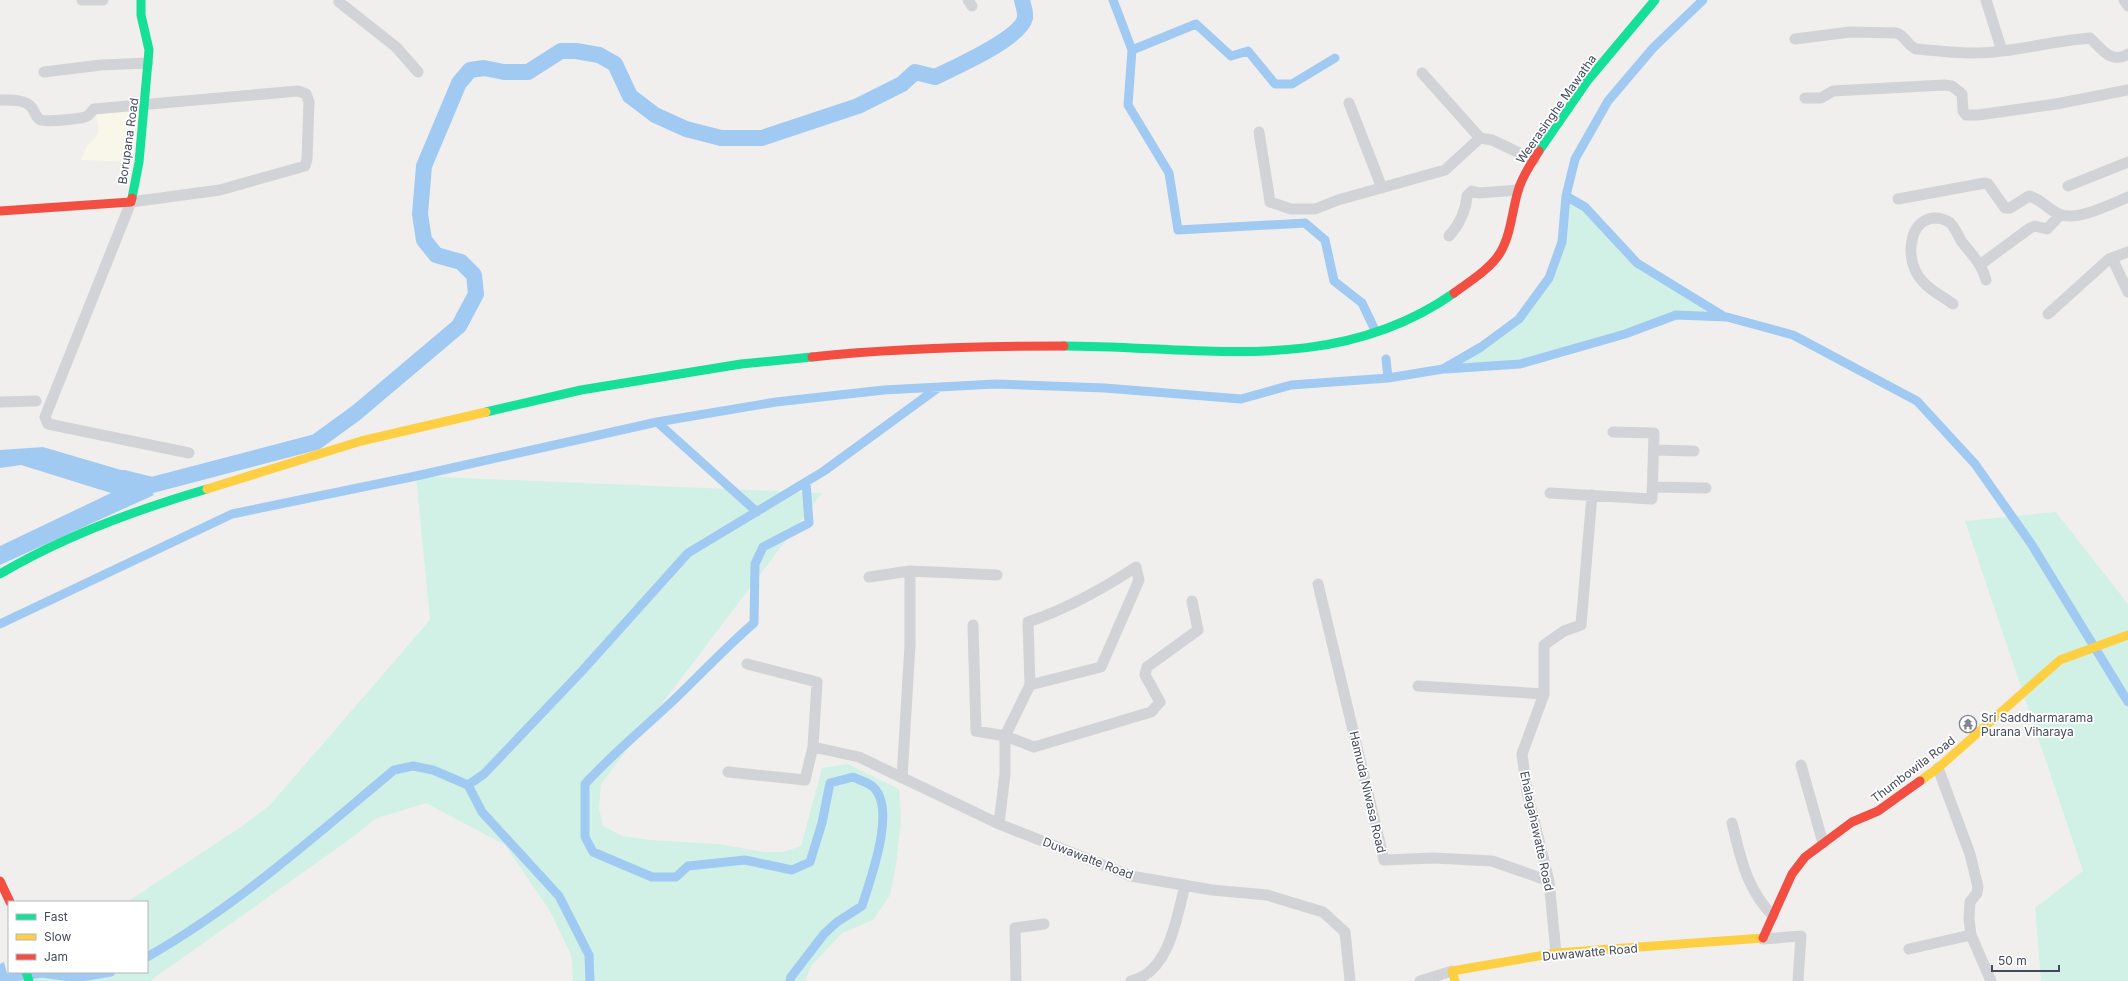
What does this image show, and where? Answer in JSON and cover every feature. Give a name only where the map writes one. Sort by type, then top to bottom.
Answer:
[{"type":"street","points":[[82,0],[103,0]]},
{"type":"street","name":"Borupana Road","points":[[0,210],[131,202],[139,162],[150,50],[141,15],[141,0]]},
{"type":"street","points":[[340,0],[339,2],[396,46],[418,72]]},
{"type":"street","name":"Weerasinghe Mawatha","points":[[0,574],[30,556],[147,506],[361,441],[581,390],[740,364],[874,350],[980,346],[1092,346],[1212,352],[1265,352],[1324,346],[1366,337],[1412,317],[1441,302],[1465,285],[1492,262],[1500,253],[1505,242],[1518,190],[1527,169],[1588,80],[1655,0]]},
{"type":"street","points":[[1986,0],[2002,51]]},
{"type":"street","points":[[2124,0],[2128,6]]},
{"type":"street","points":[[1795,39],[1850,32],[1897,33],[1904,36],[1910,46],[1916,49],[1968,53],[2002,51],[2045,43],[2090,38],[2102,52],[2111,57],[2123,57],[2128,54]]},
{"type":"street","points":[[44,72],[101,65],[148,63]]},
{"type":"street","points":[[1422,74],[1480,138],[1492,140],[1534,160]]},
{"type":"street","points":[[1805,98],[1822,98],[1833,91],[1944,85],[1952,86],[1962,94],[1963,111],[1966,115],[1978,115],[2056,104],[2128,90]]},
{"type":"street","points":[[0,100],[15,100],[25,103],[32,107],[37,117],[41,120],[85,117],[94,109],[298,92],[306,94],[309,102],[307,159],[305,166],[220,190],[131,202],[45,417],[48,424],[188,453]]},
{"type":"street","points":[[1349,103],[1382,188]]},
{"type":"street","points":[[1260,132],[1270,202],[1291,209],[1315,209],[1338,200],[1445,170],[1480,138]]},
{"type":"street","points":[[2068,186],[2128,162]]},
{"type":"street","points":[[1898,198],[1985,183],[1988,184],[2005,208],[2010,208],[2030,196],[2060,215],[2068,217],[2082,214],[2128,197]]},
{"type":"street","points":[[1449,236],[1457,228],[1467,196],[1472,191],[1479,193],[1518,190]]},
{"type":"street","points":[[1980,264],[2030,228],[2035,226],[2047,229],[2060,215]]},
{"type":"street","points":[[1953,304],[1925,286],[1914,269],[1912,252],[1913,235],[1920,223],[1931,219],[1940,218],[1949,222],[1980,264],[1986,280]]},
{"type":"street","points":[[2048,314],[2112,258],[2128,252]]},
{"type":"street","points":[[2112,258],[2128,292]]},
{"type":"street","points":[[0,402],[36,401]]},
{"type":"street","points":[[1550,493],[1652,499],[1654,433],[1613,432]]},
{"type":"street","points":[[1654,450],[1694,451]]},
{"type":"street","points":[[1653,486],[1706,488]]},
{"type":"street","name":"Ehalagahawatte Road","points":[[1556,953],[1549,881],[1527,792],[1522,754],[1544,694],[1544,645],[1564,631],[1581,625],[1592,495]]},
{"type":"street","points":[[999,824],[1005,774],[1005,736],[1030,685],[1028,622],[1053,614],[1095,594],[1136,567],[1139,580],[1101,667],[1030,685]]},
{"type":"street","points":[[902,778],[910,645],[910,571]]},
{"type":"street","points":[[870,577],[910,571],[996,575]]},
{"type":"street","name":"Hamuda Niwasa Road","points":[[1318,584],[1384,860],[1434,858],[1492,861],[1549,881]]},
{"type":"street","points":[[972,625],[976,731],[1005,736],[1034,747],[1151,712],[1160,702],[1144,675],[1148,667],[1198,630],[1192,601]]},
{"type":"street","name":"Thumbowila Road","points":[[1763,939],[1792,874],[1805,857],[1852,822],[1878,810],[1938,768],[2060,660],[2128,635]]},
{"type":"street","points":[[728,772],[805,780],[813,747],[817,682],[747,664]]},
{"type":"street","points":[[1418,686],[1544,694]]},
{"type":"street","name":"Duwawatte Road","points":[[813,747],[859,757],[999,824],[1131,876],[1212,890],[1267,895],[1323,912],[1345,932],[1350,981]]},
{"type":"street","points":[[1801,765],[1823,843]]},
{"type":"street","points":[[1938,768],[1970,854],[1978,887],[1977,893],[1970,902],[1969,919],[1971,935],[1991,981]]},
{"type":"street","points":[[1732,823],[1745,871],[1759,902],[1773,916]]},
{"type":"street","points":[[0,881],[10,901]]},
{"type":"street","points":[[1130,981],[1154,968],[1171,942],[1185,885]]},
{"type":"street","points":[[1016,981],[1015,928],[1044,924]]},
{"type":"street","points":[[1909,949],[1971,935]]},
{"type":"street","points":[[1763,939],[1801,936],[1798,981]]},
{"type":"street","name":"Duwawatte Road","points":[[1420,981],[1454,976],[1556,953],[1763,939]]},
{"type":"shaded area","points":[[145,104],[139,162],[81,160],[87,146],[98,134],[98,124],[94,109]]},
{"type":"green space","points":[[1568,201],[1584,210],[1635,264],[1711,312],[1677,311],[1602,337],[1520,360],[1459,365],[1522,320],[1551,280],[1565,244]]},
{"type":"green space","points":[[416,476],[822,493],[601,784],[599,808],[603,826],[622,836],[650,840],[719,844],[764,852],[783,852],[801,846],[822,768],[848,764],[899,789],[901,821],[896,865],[890,895],[873,920],[842,933],[812,965],[805,981],[573,981],[571,955],[550,911],[505,845],[426,803],[375,819],[350,839],[150,981],[29,981],[26,973],[148,973],[148,901],[129,901],[244,825],[270,805],[430,620]]},
{"type":"green space","points":[[2056,512],[2128,604],[2128,981],[2041,981],[2035,908],[2083,871],[1965,521]]},
{"type":"water","points":[[43,447],[138,475],[154,495],[0,565],[0,546],[111,493],[21,465],[0,468],[0,450]]},
{"type":"water","points":[[4,962],[9,981],[0,981],[0,964]]},
{"type":"waterway","points":[[124,478],[152,485],[316,442],[356,413],[459,326],[476,294],[474,275],[461,262],[436,255],[424,240],[420,214],[424,166],[459,83],[470,70],[484,68],[504,72],[528,72],[561,51],[576,51],[599,55],[615,64],[630,96],[655,115],[686,129],[721,138],[762,138],[858,106],[902,84],[915,72],[935,77],[986,52],[1012,35],[1021,26],[1025,18],[1022,0]]},
{"type":"waterway","points":[[1113,0],[1132,50],[1128,105],[1169,173],[1178,230],[1305,223],[1325,240],[1334,281],[1362,303],[1374,328]]},
{"type":"waterway","points":[[0,624],[232,514],[416,476],[657,422],[776,402],[884,390],[995,384],[1105,388],[1241,399],[1291,385],[1388,378],[1443,369],[1481,347],[1519,319],[1549,278],[1562,242],[1566,196],[1575,159],[1608,101],[1653,48],[1703,0]]},
{"type":"waterway","points":[[1132,50],[1196,24],[1231,56],[1248,51],[1275,84],[1292,84],[1335,58]]},
{"type":"waterway","points":[[1566,196],[1585,207],[1637,263],[1725,317]]},
{"type":"waterway","points":[[1446,369],[1520,364],[1625,334],[1676,315],[1727,317],[1793,335],[1917,401],[1975,464],[2032,545],[2128,702]]},
{"type":"waterway","points":[[1386,359],[1388,378]]},
{"type":"waterway","points":[[148,956],[212,916],[244,893],[305,845],[394,770],[413,766],[433,770],[468,785],[484,774],[582,671],[688,553],[824,471],[939,387]]},
{"type":"waterway","points":[[657,422],[757,512]]},
{"type":"waterway","points":[[790,981],[791,977],[824,934],[837,922],[862,906],[876,862],[882,826],[883,810],[879,796],[872,786],[853,777],[830,783],[822,823],[810,862],[792,870],[745,860],[688,866],[676,877],[652,877],[593,852],[585,837],[585,784],[754,623],[755,564],[763,547],[809,523],[806,482]]},
{"type":"waterway","points":[[468,785],[482,812],[559,896],[589,955],[590,981]]},
{"type":"waterway","points":[[8,978],[42,973]]},
{"type":"waterway","points":[[42,973],[76,978],[105,973]]},
{"type":"traffic: fast","points":[[132,198],[139,162],[149,50],[141,15],[141,0]]},
{"type":"traffic: fast","points":[[1539,151],[1588,80],[1655,0]]},
{"type":"traffic: fast","points":[[1064,346],[1215,351],[1265,351],[1314,347],[1362,337],[1409,319],[1454,293]]},
{"type":"traffic: fast","points":[[486,412],[581,390],[741,364],[812,357]]},
{"type":"traffic: fast","points":[[0,574],[24,560],[100,525],[207,489]]},
{"type":"traffic: fast","points":[[26,973],[29,981]]},
{"type":"traffic: slow","points":[[207,489],[361,441],[486,412]]},
{"type":"traffic: slow","points":[[1920,781],[1938,768],[2060,660],[2128,635]]},
{"type":"traffic: slow","points":[[1455,981],[1452,971],[1556,953],[1763,938]]},
{"type":"traffic: jam","points":[[1454,293],[1485,270],[1500,253],[1507,239],[1522,180],[1539,151]]},
{"type":"traffic: jam","points":[[0,211],[131,202],[132,198]]},
{"type":"traffic: jam","points":[[812,357],[875,351],[938,348],[1064,346]]},
{"type":"traffic: jam","points":[[1763,938],[1792,874],[1805,857],[1852,822],[1878,811],[1920,781]]},
{"type":"traffic: jam","points":[[0,881],[10,901]]},
{"type":"place","name":"Sri Saddharmarama Purana Viharaya","points":[[1968,724]]}]
